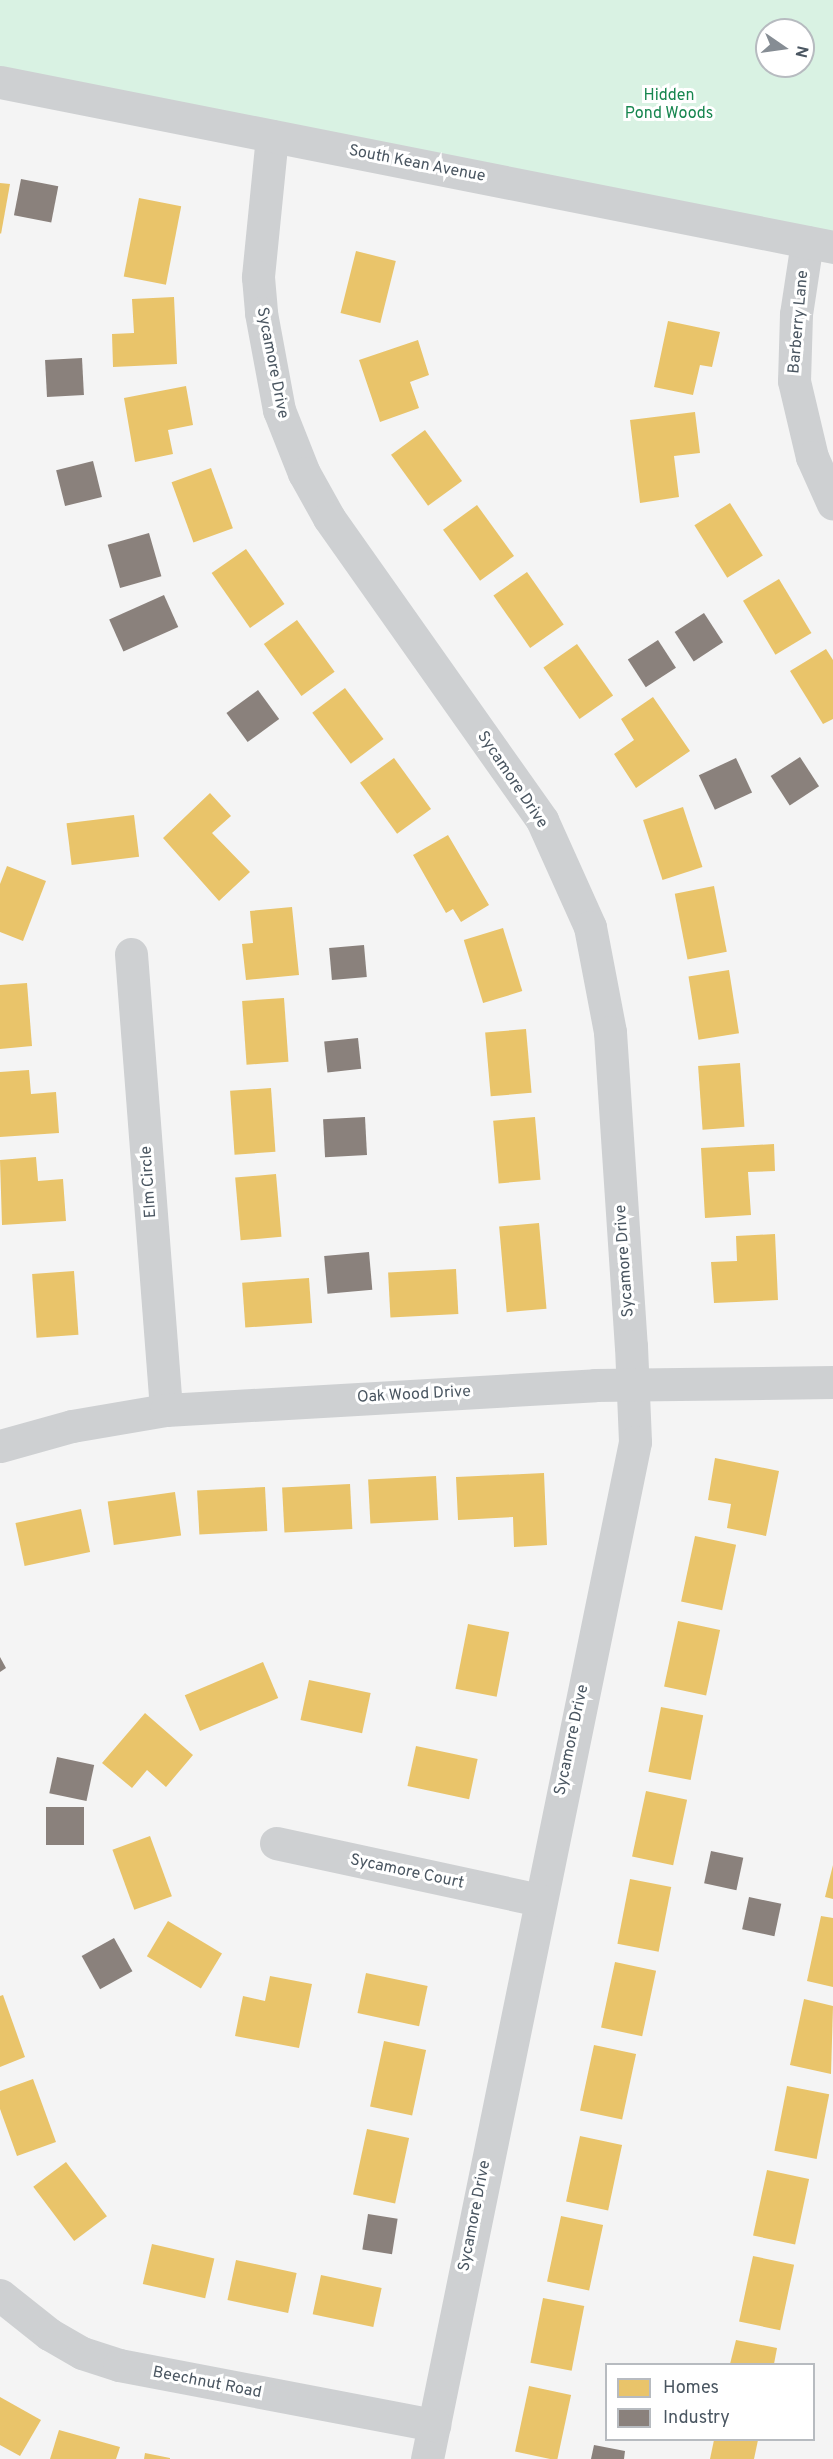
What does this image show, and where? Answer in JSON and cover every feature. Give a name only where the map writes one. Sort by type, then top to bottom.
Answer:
[{"type":"street","name":"South Kean Avenue","points":[[0,82],[820,244]]},
{"type":"street","name":"Sycamore Drive","points":[[272,136],[258,277],[261,313],[279,410],[304,472],[329,518],[542,820],[590,927],[603,979],[610,1032],[633,1386],[634,1442],[427,2459]]},
{"type":"street","name":"Barberry Lane","points":[[820,244],[796,314],[794,381],[812,457],[833,504]]},
{"type":"street","name":"Elm Circle","points":[[131,954],[166,1410]]},
{"type":"street","name":"Oak Wood Drive","points":[[0,1446],[72,1426],[166,1410],[633,1386],[833,1382]]},
{"type":"street","name":"Sycamore Court","points":[[276,1843],[539,1900]]},
{"type":"street","name":"Beechnut Road","points":[[0,2295],[49,2334],[82,2353],[119,2365],[434,2425]]},
{"type":"green space","name":"Hidden Pond Woods","points":[[0,0],[833,0],[833,244],[0,79]]},
{"type":"building: Homes","points":[[0,183],[10,184],[1,234],[0,233]]},
{"type":"building: Homes","points":[[139,198],[181,206],[166,285],[124,277]]},
{"type":"building: Homes","points":[[356,251],[396,261],[380,323],[341,313]]},
{"type":"building: Homes","points":[[174,297],[177,364],[113,367],[112,334],[134,333],[132,299]]},
{"type":"building: Homes","points":[[668,321],[720,332],[712,367],[700,365],[693,395],[654,387]]},
{"type":"building: Homes","points":[[418,340],[429,375],[410,382],[419,408],[380,422],[359,360]]},
{"type":"building: Homes","points":[[186,386],[193,425],[168,430],[173,454],[135,462],[124,398]]},
{"type":"building: Homes","points":[[695,412],[700,453],[674,456],[679,497],[640,503],[630,420]]},
{"type":"building: Homes","points":[[425,430],[462,481],[428,506],[391,455]]},
{"type":"building: Homes","points":[[211,468],[233,528],[193,543],[172,482]]},
{"type":"building: Homes","points":[[730,503],[763,556],[727,578],[694,525]]},
{"type":"building: Homes","points":[[477,505],[514,556],[480,581],[443,530]]},
{"type":"building: Homes","points":[[246,549],[284,604],[250,628],[212,573]]},
{"type":"building: Homes","points":[[527,572],[564,624],[530,648],[493,596]]},
{"type":"building: Homes","points":[[779,579],[811,633],[775,655],[743,601]]},
{"type":"building: Homes","points":[[297,620],[335,672],[301,696],[264,644]]},
{"type":"building: Homes","points":[[577,644],[613,696],[580,719],[543,668]]},
{"type":"building: Homes","points":[[826,649],[833,660],[833,719],[823,724],[790,671]]},
{"type":"building: Homes","points":[[345,688],[384,739],[351,764],[312,713]]},
{"type":"building: Homes","points":[[653,697],[690,751],[636,788],[614,754],[634,740],[621,719]]},
{"type":"building: Homes","points":[[394,758],[431,809],[397,834],[360,783]]},
{"type":"building: Homes","points":[[210,793],[231,816],[212,833],[250,872],[219,901],[163,838]]},
{"type":"building: Homes","points":[[683,807],[702,867],[663,880],[643,820]]},
{"type":"building: Homes","points":[[134,815],[139,857],[72,865],[67,823]]},
{"type":"building: Homes","points":[[448,835],[489,905],[461,922],[453,909],[446,913],[413,855]]},
{"type":"building: Homes","points":[[7,866],[46,881],[23,941],[0,932],[0,884]]},
{"type":"building: Homes","points":[[714,886],[727,952],[688,959],[675,894]]},
{"type":"building: Homes","points":[[292,907],[299,975],[246,980],[242,944],[253,943],[250,911]]},
{"type":"building: Homes","points":[[503,928],[522,991],[483,1003],[464,940]]},
{"type":"building: Homes","points":[[729,970],[739,1033],[699,1040],[689,976]]},
{"type":"building: Homes","points":[[27,983],[32,1046],[0,1049],[0,985]]},
{"type":"building: Homes","points":[[284,998],[288,1062],[247,1065],[242,1001]]},
{"type":"building: Homes","points":[[526,1029],[532,1093],[491,1096],[485,1033]]},
{"type":"building: Homes","points":[[740,1063],[744,1127],[703,1130],[698,1066]]},
{"type":"building: Homes","points":[[29,1070],[31,1094],[56,1092],[59,1133],[0,1137],[0,1072]]},
{"type":"building: Homes","points":[[271,1088],[275,1152],[235,1155],[230,1091]]},
{"type":"building: Homes","points":[[535,1117],[540,1180],[499,1183],[493,1121]]},
{"type":"building: Homes","points":[[774,1144],[775,1171],[748,1172],[751,1215],[705,1218],[701,1148]]},
{"type":"building: Homes","points":[[36,1157],[38,1181],[63,1179],[66,1221],[2,1225],[0,1160]]},
{"type":"building: Homes","points":[[276,1174],[281,1237],[241,1240],[235,1178]]},
{"type":"building: Homes","points":[[539,1223],[546,1309],[507,1312],[499,1226]]},
{"type":"building: Homes","points":[[775,1234],[778,1300],[714,1303],[711,1262],[737,1261],[736,1236]]},
{"type":"building: Homes","points":[[456,1269],[458,1314],[390,1317],[388,1273]]},
{"type":"building: Homes","points":[[74,1271],[78,1335],[37,1338],[32,1274]]},
{"type":"building: Homes","points":[[309,1278],[312,1323],[245,1328],[242,1283]]},
{"type":"building: Homes","points":[[715,1458],[779,1471],[766,1536],[727,1528],[731,1504],[708,1500]]},
{"type":"building: Homes","points":[[544,1473],[547,1545],[514,1547],[513,1517],[458,1520],[456,1477]]},
{"type":"building: Homes","points":[[436,1476],[438,1520],[370,1523],[368,1480]]},
{"type":"building: Homes","points":[[350,1484],[352,1529],[284,1532],[282,1488]]},
{"type":"building: Homes","points":[[265,1487],[267,1531],[199,1534],[197,1491]]},
{"type":"building: Homes","points":[[175,1492],[181,1536],[114,1545],[108,1501]]},
{"type":"building: Homes","points":[[81,1509],[90,1552],[25,1566],[15,1523]]},
{"type":"building: Homes","points":[[695,1536],[736,1545],[722,1610],[681,1602]]},
{"type":"building: Homes","points":[[678,1621],[720,1630],[706,1695],[664,1687]]},
{"type":"building: Homes","points":[[468,1624],[509,1632],[497,1697],[455,1689]]},
{"type":"building: Homes","points":[[263,1662],[278,1698],[200,1731],[185,1695]]},
{"type":"building: Homes","points":[[309,1680],[371,1693],[362,1733],[300,1720]]},
{"type":"building: Homes","points":[[661,1707],[703,1715],[691,1780],[648,1772]]},
{"type":"building: Homes","points":[[145,1713],[193,1755],[166,1787],[147,1770],[132,1788],[102,1763]]},
{"type":"building: Homes","points":[[416,1746],[478,1759],[469,1799],[407,1786]]},
{"type":"building: Homes","points":[[646,1791],[687,1800],[673,1865],[632,1857]]},
{"type":"building: Homes","points":[[150,1836],[172,1896],[134,1910],[112,1850]]},
{"type":"building: Homes","points":[[833,1865],[833,1899],[825,1897]]},
{"type":"building: Homes","points":[[630,1879],[671,1887],[659,1952],[617,1944]]},
{"type":"building: Homes","points":[[821,1916],[833,1918],[833,1987],[807,1981]]},
{"type":"building: Homes","points":[[168,1921],[222,1953],[201,1989],[147,1956]]},
{"type":"building: Homes","points":[[615,1962],[656,1971],[642,2036],[601,2028]]},
{"type":"building: Homes","points":[[366,1973],[428,1986],[419,2026],[357,2013]]},
{"type":"building: Homes","points":[[270,1976],[312,1984],[299,2048],[235,2036],[243,1996],[265,2001]]},
{"type":"building: Homes","points":[[3,1995],[25,2057],[0,2067],[0,1996]]},
{"type":"building: Homes","points":[[804,1999],[833,2006],[831,2074],[790,2065]]},
{"type":"building: Homes","points":[[384,2041],[426,2050],[412,2115],[370,2107]]},
{"type":"building: Homes","points":[[594,2045],[636,2054],[622,2119],[580,2111]]},
{"type":"building: Homes","points":[[33,2079],[56,2142],[17,2156],[0,2109],[0,2091]]},
{"type":"building: Homes","points":[[787,2086],[829,2094],[817,2159],[774,2151]]},
{"type":"building: Homes","points":[[367,2129],[409,2138],[395,2203],[353,2195]]},
{"type":"building: Homes","points":[[580,2136],[622,2145],[608,2210],[566,2202]]},
{"type":"building: Homes","points":[[66,2162],[107,2216],[74,2241],[33,2187]]},
{"type":"building: Homes","points":[[767,2170],[809,2179],[795,2244],[753,2236]]},
{"type":"building: Homes","points":[[561,2216],[603,2225],[589,2290],[547,2282]]},
{"type":"building: Homes","points":[[152,2244],[214,2258],[205,2298],[143,2284]]},
{"type":"building: Homes","points":[[753,2256],[794,2265],[780,2330],[739,2322]]},
{"type":"building: Homes","points":[[236,2260],[297,2273],[288,2313],[227,2300]]},
{"type":"building: Homes","points":[[321,2275],[382,2288],[373,2327],[313,2314]]},
{"type":"building: Homes","points":[[543,2298],[584,2306],[572,2371],[530,2363]]},
{"type":"building: Homes","points":[[736,2340],[777,2348],[774,2363],[730,2363]]},
{"type":"building: Homes","points":[[529,2386],[571,2395],[557,2459],[515,2452]]},
{"type":"building: Homes","points":[[0,2397],[41,2420],[20,2456],[0,2445]]},
{"type":"building: Homes","points":[[59,2430],[120,2447],[116,2459],[50,2459]]},
{"type":"building: Homes","points":[[714,2441],[758,2441],[754,2459],[710,2459]]},
{"type":"building: Homes","points":[[145,2453],[170,2458],[170,2459],[144,2459]]},
{"type":"building: Industry","points":[[21,179],[58,186],[51,223],[14,215]]},
{"type":"building: Industry","points":[[82,358],[84,395],[47,397],[45,360]]},
{"type":"building: Industry","points":[[93,461],[102,497],[65,506],[56,470]]},
{"type":"building: Industry","points":[[149,533],[161,576],[120,588],[108,545]]},
{"type":"building: Industry","points":[[164,595],[178,627],[123,651],[109,619]]},
{"type":"building: Industry","points":[[704,613],[723,642],[694,661],[675,632]]},
{"type":"building: Industry","points":[[658,640],[676,668],[646,687],[628,660]]},
{"type":"building: Industry","points":[[258,690],[279,719],[248,742],[226,713]]},
{"type":"building: Industry","points":[[800,757],[819,786],[790,805],[771,776]]},
{"type":"building: Industry","points":[[736,758],[752,792],[715,810],[699,775]]},
{"type":"building: Industry","points":[[364,945],[367,977],[332,980],[329,948]]},
{"type":"building: Industry","points":[[358,1038],[361,1069],[327,1072],[324,1042]]},
{"type":"building: Industry","points":[[365,1117],[367,1155],[325,1157],[323,1119]]},
{"type":"building: Industry","points":[[369,1252],[372,1290],[327,1294],[324,1256]]},
{"type":"building: Industry","points":[[0,1657],[6,1668],[0,1672]]},
{"type":"building: Industry","points":[[57,1757],[94,1765],[86,1801],[49,1793]]},
{"type":"building: Industry","points":[[46,1807],[84,1807],[84,1845],[46,1845]]},
{"type":"building: Industry","points":[[711,1851],[743,1858],[736,1890],[704,1883]]},
{"type":"building: Industry","points":[[749,1897],[781,1904],[774,1936],[742,1929]]},
{"type":"building: Industry","points":[[114,1938],[132,1971],[100,1989],[82,1956]]},
{"type":"building: Industry","points":[[368,2214],[398,2219],[392,2254],[362,2250]]},
{"type":"building: Industry","points":[[594,2445],[625,2451],[624,2459],[591,2459]]}]
